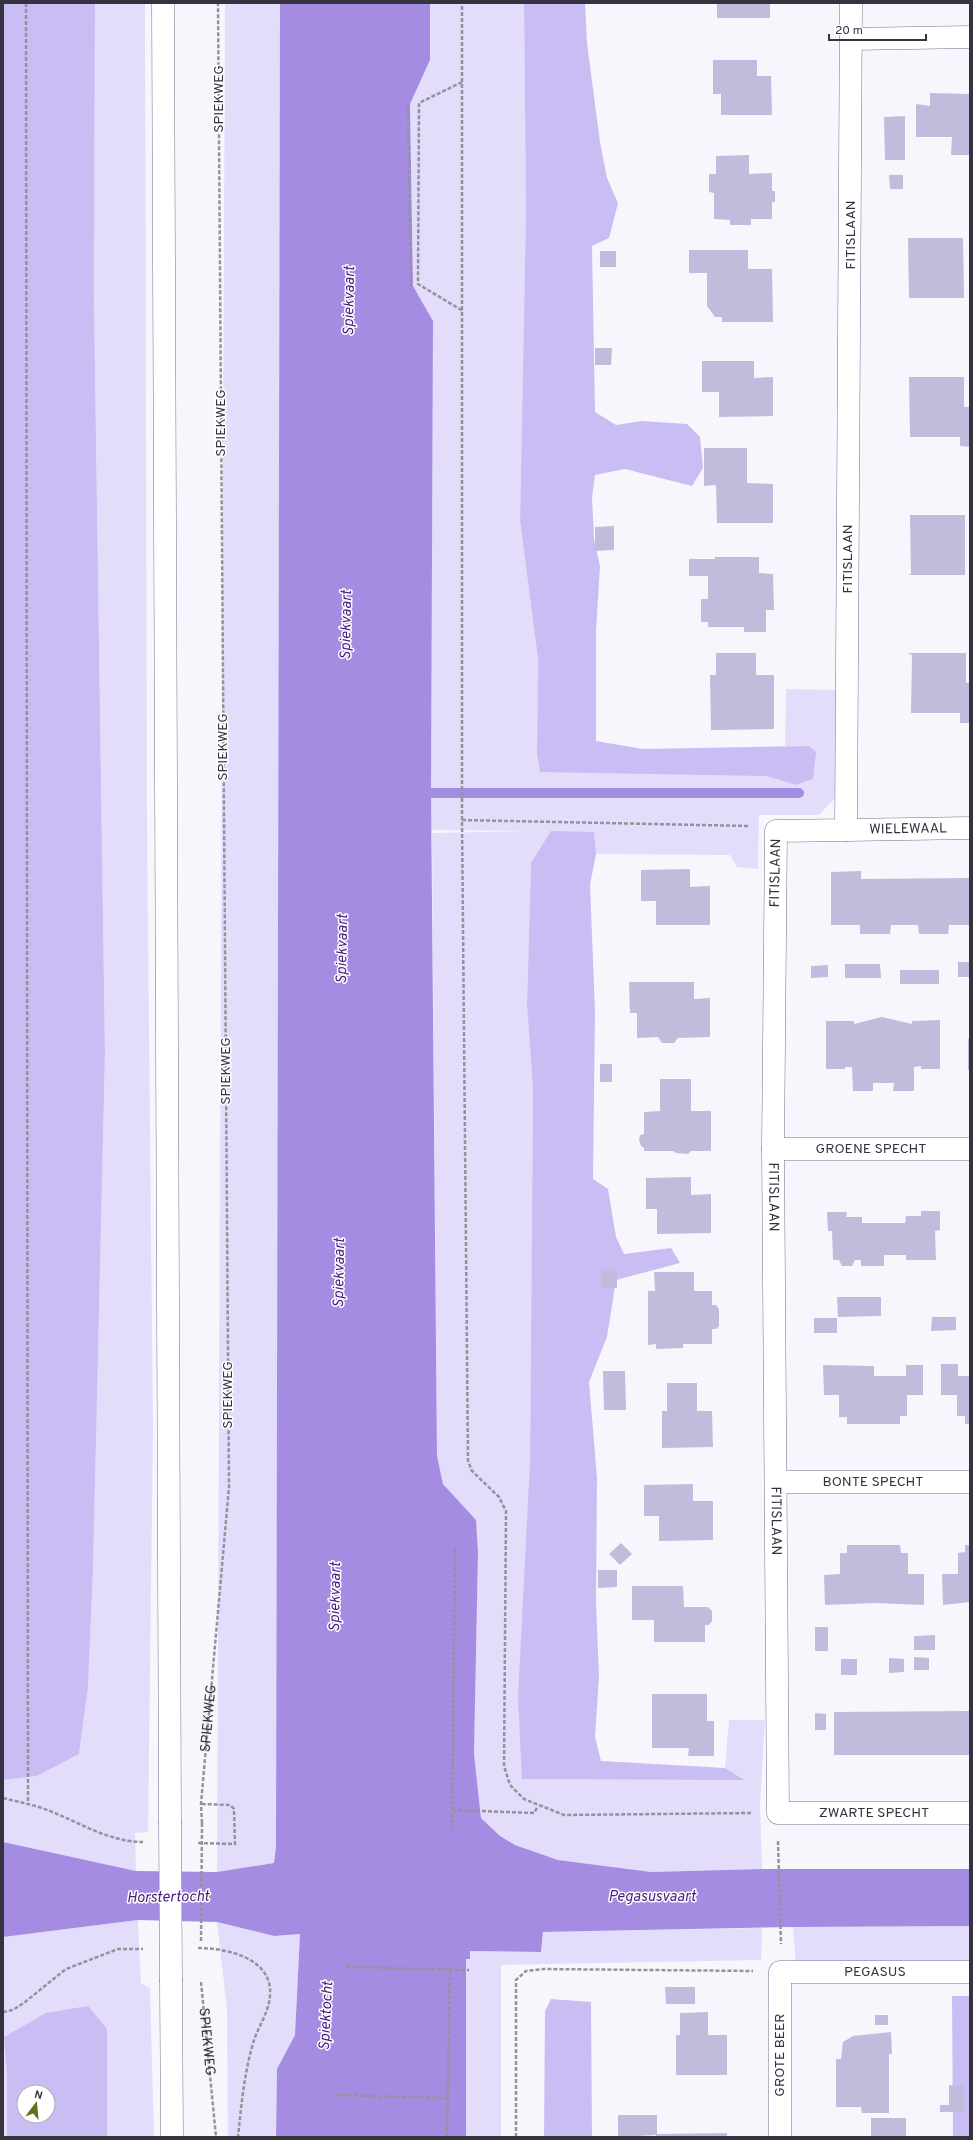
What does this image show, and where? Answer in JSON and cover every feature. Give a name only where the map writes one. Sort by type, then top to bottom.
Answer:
[{"type":"street","points":[[163,3],[172,2137]]},
{"type":"street","name":"FITISLAAN","points":[[778,1823],[773,1149],[776,831],[846,830],[852,38],[851,3]]},
{"type":"street","points":[[852,38],[970,37]]},
{"type":"street","name":"WIELEWAAL","points":[[846,830],[970,828]]},
{"type":"street","name":"GROENE SPECHT","points":[[773,1149],[970,1148]]},
{"type":"street","name":"BONTE SPECHT","points":[[776,1482],[970,1482]]},
{"type":"street","name":"ZWARTE SPECHT","points":[[778,1823],[970,1813]]},
{"type":"street","name":"PEGASUS","points":[[780,1972],[970,1972]]},
{"type":"street","name":"GROTE BEER","points":[[780,1972],[780,2137]]},
{"type":"path","points":[[26,3],[28,1804]]},
{"type":"path","name":"SPIEKWEG","points":[[201,1954],[201,1804],[228,1487],[218,3]]},
{"type":"path","points":[[462,3],[463,311],[461,773],[468,1461],[472,1471],[500,1497],[506,1511],[504,1766],[510,1785],[524,1799],[538,1806],[564,1815],[778,1823],[780,1944]]},
{"type":"path","points":[[462,82],[420,103],[418,284],[463,311]]},
{"type":"path","points":[[408,104],[411,286]]},
{"type":"path","points":[[462,820],[743,825],[776,831]]},
{"type":"path","points":[[452,1829],[455,1549]]},
{"type":"path","points":[[3,1798],[49,1810],[90,1829],[128,1842]]},
{"type":"path","points":[[201,1804],[230,1805],[234,1809],[235,1823]]},
{"type":"path","points":[[452,1810],[534,1812],[538,1806]]},
{"type":"path","points":[[347,1967],[469,1970]]},
{"type":"path","points":[[516,2137],[516,1980],[526,1971],[552,1969],[780,1972]]},
{"type":"path","points":[[447,2137],[450,1970]]},
{"type":"path","name":"SPIEKWEG","points":[[201,1978],[216,2137]]},
{"type":"path","points":[[336,2095],[447,2098]]},
{"type":"shaded area","points":[[3,3],[95,3],[94,301],[105,1053],[93,1571],[88,1687],[79,1754],[37,1776],[3,1780]]},
{"type":"shaded area","points":[[95,3],[145,3],[147,831],[153,1427],[148,1832],[135,1833],[136,1871],[3,1842],[3,1780],[37,1776],[79,1754],[88,1687],[93,1571],[105,1053],[94,301]]},
{"type":"shaded area","points":[[225,3],[280,3],[276,1846],[274,1863],[217,1872]]},
{"type":"shaded area","points":[[430,3],[524,3],[526,211],[520,521],[538,659],[537,753],[766,776],[796,785],[813,779],[809,746],[785,746],[786,689],[839,690],[836,797],[819,815],[759,815],[758,869],[737,867],[730,855],[596,854],[593,832],[531,863],[527,1005],[533,1089],[530,1462],[522,1779],[744,1779],[725,1768],[729,1720],[765,1720],[760,1805],[762,1869],[651,1872],[558,1860],[515,1845],[500,1836],[481,1818],[474,1754],[478,1552],[476,1520],[443,1484],[437,1456],[432,833],[528,831],[429,830],[431,793],[433,321],[413,286],[410,104],[430,60]]},
{"type":"shaded area","points":[[524,3],[585,3],[587,43],[600,142],[607,178],[618,203],[609,238],[592,246],[595,412],[616,425],[641,421],[687,424],[700,437],[703,468],[692,486],[625,469],[595,475],[592,498],[594,539],[600,566],[596,632],[596,741],[643,749],[809,746],[816,752],[813,779],[796,785],[766,776],[540,772],[537,753],[538,659],[520,521],[526,211]]},
{"type":"shaded area","points":[[551,831],[594,832],[596,854],[590,885],[595,1011],[593,1179],[608,1189],[616,1237],[624,1254],[671,1248],[680,1263],[616,1280],[607,1337],[589,1382],[597,1478],[596,1603],[599,1676],[595,1737],[601,1761],[725,1768],[745,1780],[522,1779],[518,1698],[530,1462],[533,1089],[527,1005],[531,863]]},
{"type":"shaded area","points":[[138,1920],[141,1983],[150,1988],[154,2137],[107,2137],[107,2030],[4,2037],[7,2074],[7,2137],[3,2137],[3,1937]]},
{"type":"shaded area","points":[[217,1922],[274,1936],[300,1934],[295,2035],[277,2069],[276,2137],[228,2137],[227,2009]]},
{"type":"shaded area","points":[[970,1926],[970,1964],[796,1965],[793,1927]]},
{"type":"shaded area","points":[[762,1928],[761,1960],[501,1965],[501,2137],[466,2137],[466,1958],[470,1951],[541,1952],[543,1932]]},
{"type":"shaded area","points":[[952,1996],[970,1996],[970,2137],[953,2137]]},
{"type":"shaded area","points":[[551,1999],[591,2002],[592,2137],[544,2137],[545,2011]]},
{"type":"shaded area","points":[[88,2006],[107,2029],[107,2137],[7,2137],[7,2074],[4,2037],[46,2013]]},
{"type":"water","points":[[280,3],[430,3],[430,60],[410,104],[413,286],[433,321],[431,793],[437,1456],[443,1484],[476,1520],[478,1552],[474,1754],[481,1818],[500,1836],[515,1845],[558,1860],[651,1872],[762,1869],[970,1869],[970,1926],[793,1927],[543,1932],[541,1952],[470,1951],[470,1959],[466,1959],[466,2137],[276,2137],[277,2069],[295,2035],[300,1934],[274,1936],[217,1922],[138,1920],[3,1937],[3,1842],[136,1871],[217,1872],[274,1863],[276,1846]]},
{"type":"building","points":[[717,3],[770,3],[770,18],[717,18]]},
{"type":"building","points":[[713,60],[757,60],[757,76],[771,76],[772,115],[721,115],[721,94],[713,94]]},
{"type":"building","points":[[930,93],[970,94],[970,155],[951,155],[952,137],[916,137],[916,104],[930,106]]},
{"type":"building","points":[[905,116],[905,160],[885,160],[884,117]]},
{"type":"building","points":[[749,155],[749,174],[772,173],[772,191],[775,191],[775,202],[772,202],[772,219],[751,219],[751,225],[730,225],[730,220],[714,219],[714,193],[709,192],[709,174],[716,174],[716,156]]},
{"type":"building","points":[[889,175],[903,175],[903,189],[890,189]]},
{"type":"building","points":[[908,238],[963,238],[964,298],[909,298]]},
{"type":"building","points":[[689,250],[748,250],[748,269],[772,269],[773,322],[722,322],[722,317],[715,317],[707,306],[707,273],[689,273]]},
{"type":"building","points":[[600,251],[616,251],[616,267],[600,267]]},
{"type":"building","points":[[595,348],[612,348],[611,365],[595,365]]},
{"type":"building","points":[[702,361],[754,361],[754,378],[773,377],[773,416],[719,417],[719,392],[702,392]]},
{"type":"building","points":[[909,377],[964,377],[964,407],[970,407],[970,447],[960,446],[960,437],[910,437]]},
{"type":"building","points":[[704,448],[747,448],[747,483],[773,484],[773,523],[717,523],[716,485],[704,486]]},
{"type":"building","points":[[910,515],[965,515],[965,575],[908,575],[911,574]]},
{"type":"building","points":[[614,526],[614,550],[595,551],[595,527]]},
{"type":"building","points":[[715,557],[759,557],[759,573],[773,574],[774,610],[766,610],[766,632],[744,632],[744,627],[708,627],[708,622],[701,622],[701,599],[708,599],[708,576],[689,576],[689,559],[715,559]]},
{"type":"building","points":[[716,653],[756,653],[756,675],[774,675],[774,729],[711,730],[710,675],[716,675]]},
{"type":"building","points":[[908,653],[966,653],[966,683],[970,683],[970,723],[960,723],[960,713],[911,713],[912,655]]},
{"type":"building","points":[[690,869],[690,887],[710,886],[710,925],[656,925],[656,901],[641,901],[641,870]]},
{"type":"building","points":[[861,871],[861,879],[970,878],[970,925],[949,925],[948,934],[919,934],[918,925],[891,925],[890,934],[860,934],[860,925],[831,925],[831,872]]},
{"type":"building","points":[[958,962],[970,962],[970,977],[958,977]]},
{"type":"building","points":[[845,964],[880,964],[881,978],[845,978]]},
{"type":"building","points":[[828,965],[828,977],[811,978],[811,966]]},
{"type":"building","points":[[900,970],[939,970],[939,984],[900,984]]},
{"type":"building","points":[[629,982],[694,982],[694,999],[710,998],[710,1037],[678,1038],[674,1043],[662,1043],[658,1037],[637,1038],[637,1013],[630,1013]]},
{"type":"building","points":[[882,1017],[912,1024],[912,1021],[940,1020],[940,1069],[921,1069],[921,1066],[914,1067],[914,1091],[893,1091],[894,1083],[873,1083],[873,1091],[853,1091],[852,1067],[845,1067],[845,1069],[826,1069],[826,1021],[854,1021],[854,1024]]},
{"type":"building","points":[[968,1039],[970,1039],[970,1070],[968,1070]]},
{"type":"building","points":[[600,1064],[612,1064],[612,1082],[600,1082]]},
{"type":"building","points":[[660,1079],[691,1079],[691,1111],[711,1111],[711,1151],[691,1151],[688,1154],[676,1153],[673,1151],[644,1151],[644,1148],[641,1146],[639,1140],[640,1135],[644,1134],[644,1112],[660,1111]]},
{"type":"building","points":[[691,1177],[691,1195],[711,1194],[711,1233],[657,1234],[657,1209],[646,1209],[646,1178]]},
{"type":"building","points":[[921,1211],[940,1211],[940,1230],[935,1231],[936,1260],[906,1260],[906,1255],[884,1255],[884,1266],[861,1266],[861,1260],[855,1260],[852,1266],[842,1266],[839,1260],[833,1260],[832,1231],[828,1231],[827,1212],[847,1212],[846,1217],[862,1217],[862,1223],[905,1223],[906,1216],[921,1216]]},
{"type":"building","points":[[601,1271],[617,1271],[617,1288],[601,1288]]},
{"type":"building","points":[[654,1272],[694,1272],[694,1291],[712,1291],[712,1305],[716,1305],[719,1309],[719,1326],[716,1329],[712,1329],[712,1344],[683,1344],[683,1348],[656,1349],[656,1344],[648,1345],[648,1291],[655,1291]]},
{"type":"building","points":[[837,1297],[881,1297],[881,1316],[838,1317]]},
{"type":"building","points":[[932,1317],[956,1317],[956,1330],[931,1331]]},
{"type":"building","points":[[814,1318],[837,1318],[837,1333],[814,1333]]},
{"type":"building","points":[[941,1364],[958,1364],[958,1376],[970,1376],[970,1424],[965,1424],[965,1416],[957,1416],[957,1395],[941,1395]]},
{"type":"building","points":[[823,1365],[874,1366],[874,1376],[906,1376],[906,1365],[923,1365],[923,1395],[907,1395],[907,1416],[900,1416],[900,1424],[847,1424],[847,1417],[839,1417],[839,1395],[824,1395]]},
{"type":"building","points":[[603,1371],[625,1371],[626,1410],[604,1410]]},
{"type":"building","points":[[667,1383],[697,1383],[697,1411],[712,1411],[713,1447],[662,1448],[662,1411],[667,1411]]},
{"type":"building","points":[[693,1484],[693,1501],[713,1501],[713,1540],[659,1541],[659,1516],[644,1516],[644,1485]]},
{"type":"building","points":[[621,1543],[632,1554],[620,1565],[609,1554]]},
{"type":"building","points":[[847,1545],[900,1545],[901,1553],[908,1553],[908,1574],[924,1574],[924,1605],[874,1603],[825,1605],[824,1575],[840,1574],[840,1553],[847,1553]]},
{"type":"building","points":[[965,1545],[970,1545],[970,1602],[943,1605],[942,1574],[958,1574],[958,1553],[965,1552]]},
{"type":"building","points":[[598,1570],[617,1570],[617,1587],[598,1588]]},
{"type":"building","points":[[632,1586],[683,1586],[684,1607],[708,1607],[712,1611],[712,1621],[709,1625],[705,1625],[705,1642],[654,1642],[654,1620],[632,1620]]},
{"type":"building","points":[[815,1627],[828,1627],[828,1651],[815,1651]]},
{"type":"building","points":[[935,1635],[935,1650],[914,1650],[914,1636]]},
{"type":"building","points":[[914,1657],[929,1658],[929,1670],[914,1670]]},
{"type":"building","points":[[889,1658],[904,1659],[904,1672],[889,1673]]},
{"type":"building","points":[[841,1659],[857,1659],[857,1675],[841,1675]]},
{"type":"building","points":[[652,1694],[707,1694],[707,1721],[714,1721],[714,1756],[688,1756],[689,1748],[652,1748]]},
{"type":"building","points":[[970,1711],[970,1755],[834,1755],[834,1712]]},
{"type":"building","points":[[815,1713],[826,1714],[826,1730],[815,1730]]},
{"type":"building","points":[[665,1987],[695,1987],[695,2004],[666,2004]]},
{"type":"building","points":[[708,2012],[708,2035],[727,2035],[727,2075],[676,2075],[676,2035],[680,2035],[680,2013]]},
{"type":"building","points":[[875,2015],[888,2015],[888,2025],[875,2025]]},
{"type":"building","points":[[891,2032],[892,2054],[889,2054],[889,2113],[862,2113],[861,2107],[836,2107],[836,2059],[841,2059],[843,2042],[853,2036]]},
{"type":"building","points":[[949,2085],[964,2086],[964,2112],[940,2112],[940,2105],[949,2105]]},
{"type":"building","points":[[618,2115],[657,2115],[657,2134],[727,2133],[727,2137],[656,2137],[656,2135],[618,2137]]},
{"type":"building","points":[[871,2118],[906,2118],[906,2137],[871,2137]]},
{"type":"waterway","points":[[431,793],[799,793]]},
{"type":"water label","name":"Spiekvaart","points":[[350,301]]},
{"type":"water label","name":"Spiekvaart","points":[[347,625]]},
{"type":"water label","name":"Spiekvaart","points":[[343,949]]},
{"type":"water label","name":"Spiekvaart","points":[[340,1273]]},
{"type":"water label","name":"Spiekvaart","points":[[336,1597]]},
{"type":"water label","name":"Pegasusvaart","points":[[652,1897]]},
{"type":"water label","name":"Horstertocht","points":[[168,1898]]},
{"type":"water label","name":"Spiektocht","points":[[327,2016]]}]
